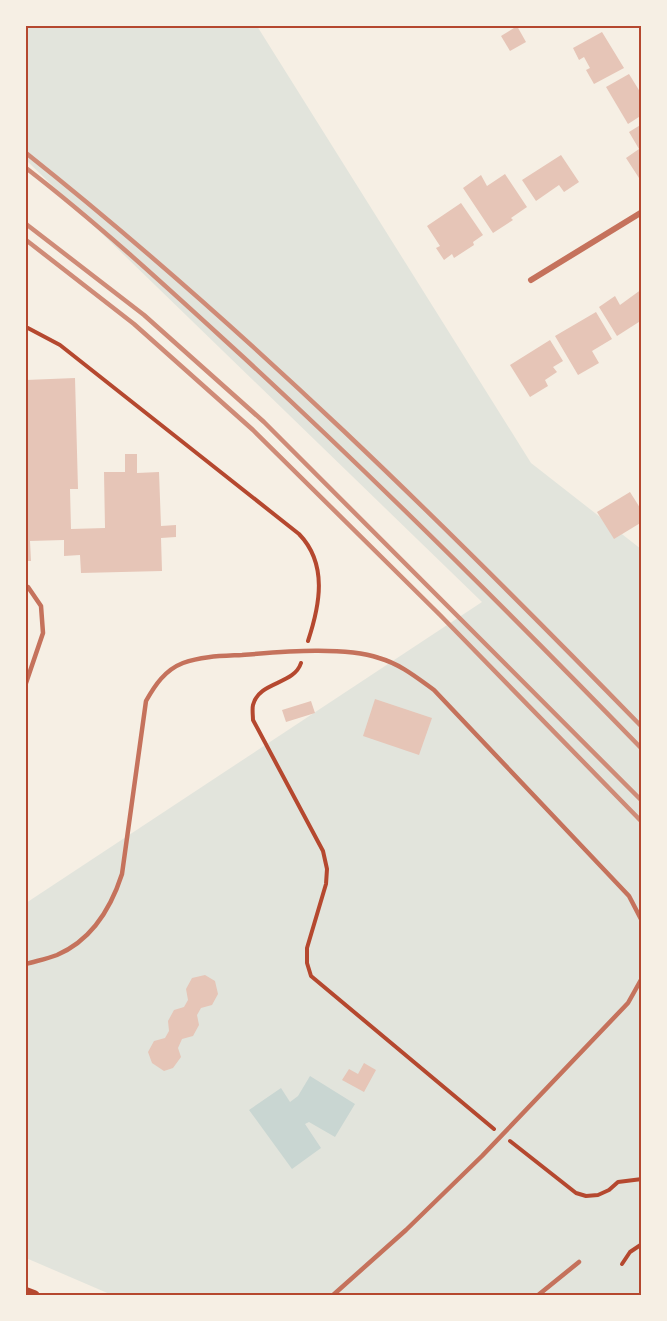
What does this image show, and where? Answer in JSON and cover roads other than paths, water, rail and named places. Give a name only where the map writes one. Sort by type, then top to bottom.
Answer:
[{"type":"main road","points":[[26,1293],[34,1296]]},
{"type":"street","points":[[531,280],[642,212]]},
{"type":"lane","points":[[26,587],[41,606],[43,633],[26,683]]},
{"type":"lane","points":[[26,964],[57,955],[81,940],[103,917],[115,897],[122,874],[146,701],[155,685],[167,672],[182,663],[200,658],[278,652],[350,653],[378,657],[406,669],[434,690],[629,896],[642,921]]},
{"type":"lane","points":[[332,1296],[406,1230],[482,1156],[628,1003],[642,978]]},
{"type":"lane","points":[[537,1296],[579,1262]]},
{"type":"railway","points":[[26,153],[188,288],[343,430],[494,577],[642,727]]},
{"type":"railway","points":[[26,168],[135,259],[343,451],[444,549],[642,749]]},
{"type":"railway","points":[[26,224],[144,315],[264,422],[642,801]]},
{"type":"railway","points":[[26,240],[134,324],[253,430],[440,615],[642,822]]}]
